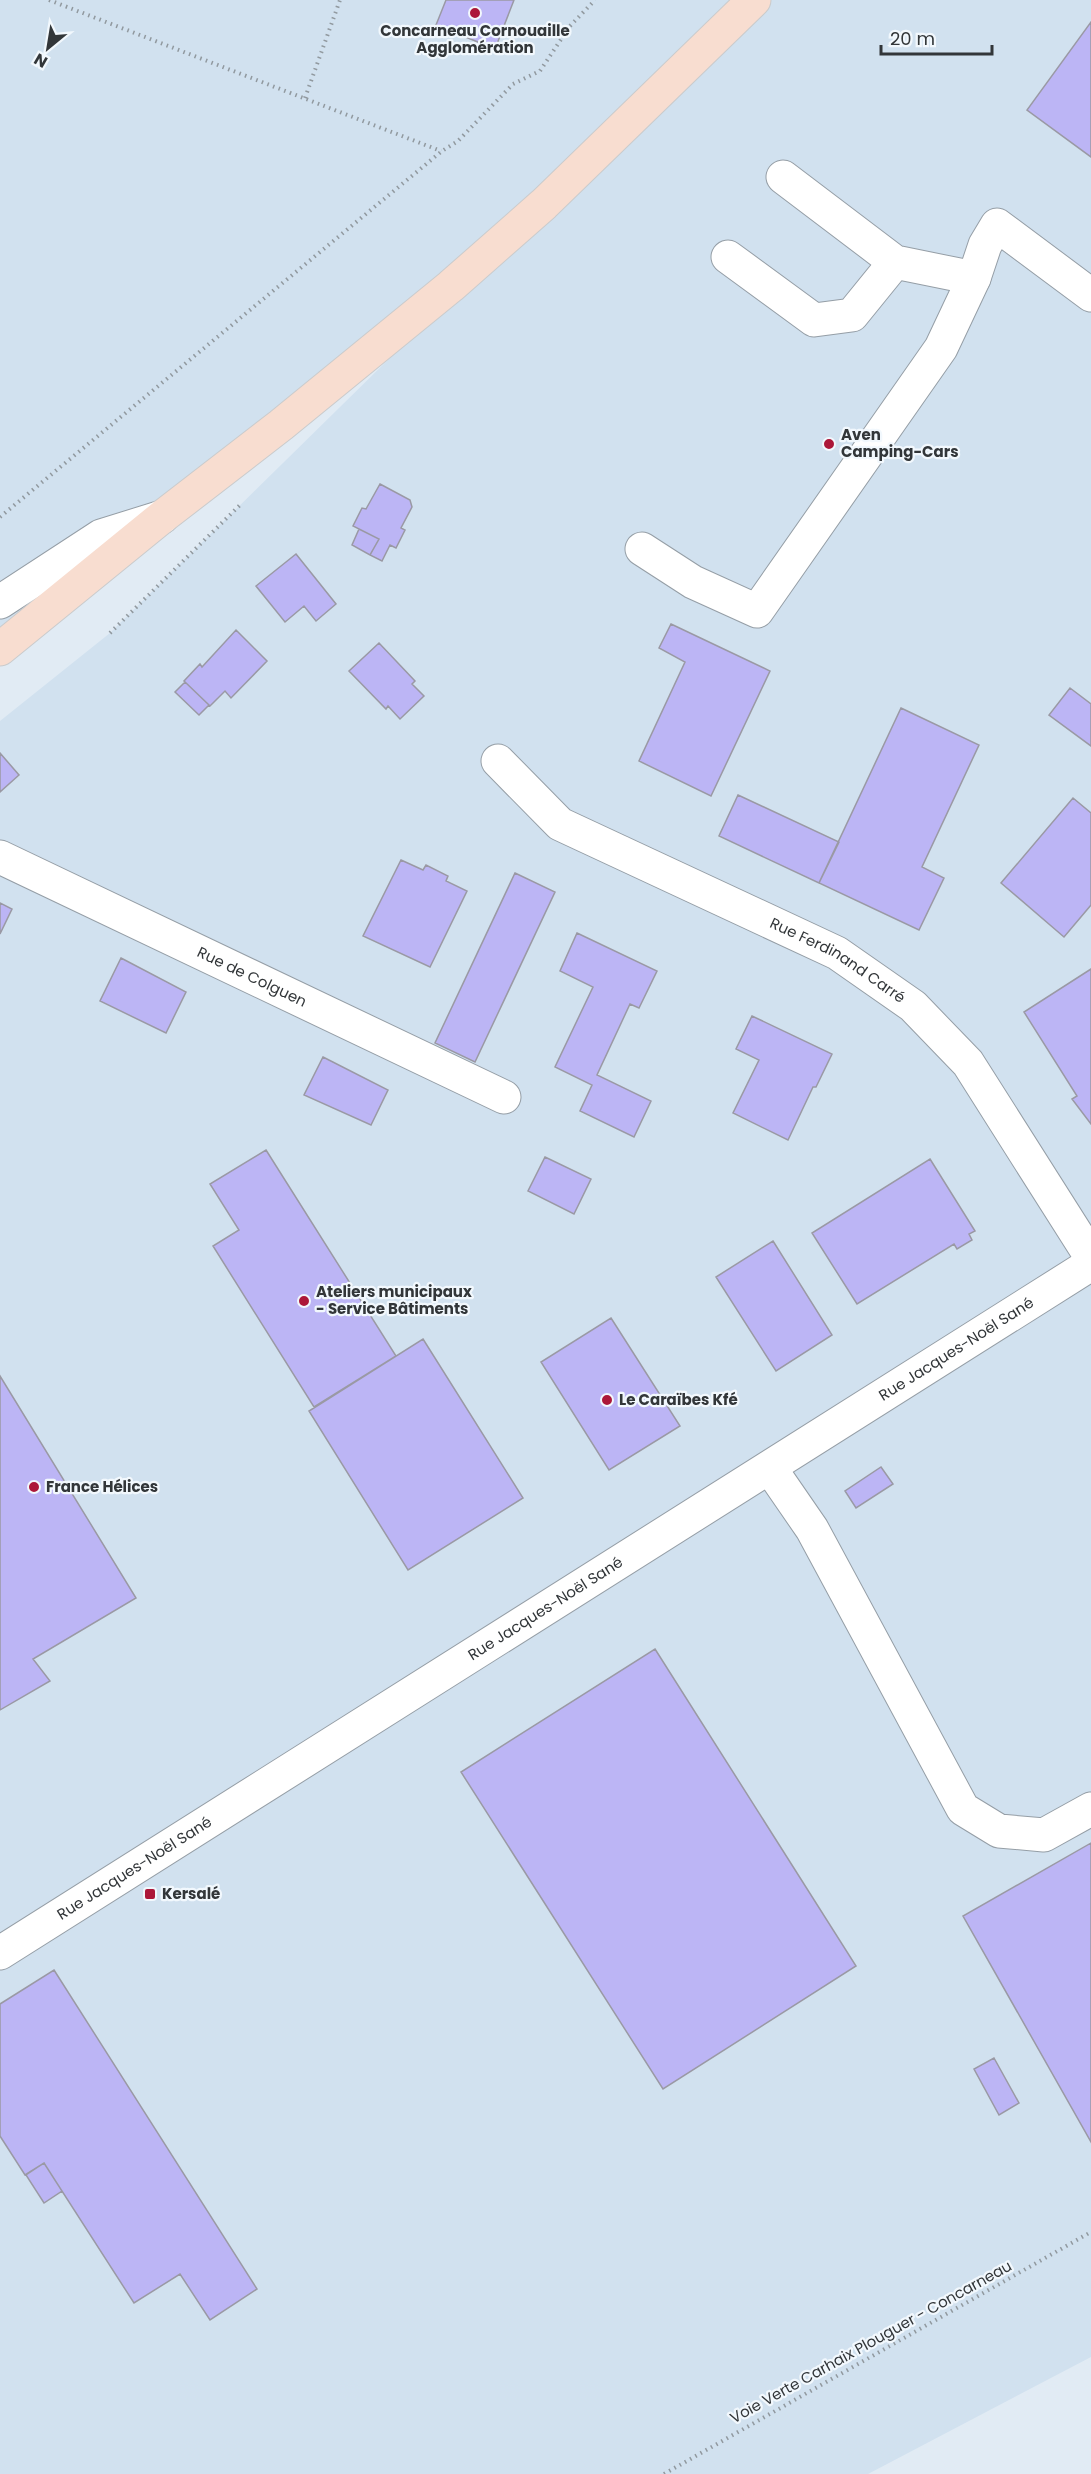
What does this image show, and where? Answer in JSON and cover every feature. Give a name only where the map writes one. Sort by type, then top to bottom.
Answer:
[{"type":"main road","points":[[0,649],[451,286],[544,204],[754,0]]},
{"type":"street","points":[[783,177],[895,262],[974,278]]},
{"type":"street","points":[[642,549],[693,582],[757,611],[941,348],[974,278],[985,245],[997,225],[1091,296]]},
{"type":"street","points":[[728,257],[814,320],[852,315],[895,262]]},
{"type":"street","points":[[0,602],[101,536],[162,517]]},
{"type":"street","name":"Rue Ferdinand Carré","points":[[498,760],[560,824],[837,953],[913,1006],[968,1063],[1091,1257]]},
{"type":"street","name":"Rue de Colguen","points":[[0,857],[504,1096]]},
{"type":"street","name":"Rue Jacques-Noël Sané","points":[[0,1953],[1091,1264]]},
{"type":"street","points":[[770,1468],[812,1529],[963,1809],[999,1831],[1044,1835],[1091,1809]]},
{"type":"path","points":[[49,0],[442,151]]},
{"type":"path","points":[[305,98],[340,0]]},
{"type":"path","points":[[0,517],[442,151],[458,141],[513,84],[540,71],[570,26],[595,0]]},
{"type":"path","name":"Voie Verte Carhaix Plouguer - Concarneau","points":[[664,2474],[1091,2232]]},
{"type":"shaded area","points":[[0,0],[1091,0],[1091,2357],[868,2474],[0,2474],[0,721],[110,633],[624,128],[0,649]]},
{"type":"building","name":"Concarneau Cornouaille Agglomération","points":[[446,0],[514,0],[495,49],[436,25]]},
{"type":"building","points":[[1091,22],[1091,157],[1027,110]]},
{"type":"building","points":[[380,484],[410,500],[412,507],[401,528],[405,530],[396,548],[390,545],[382,561],[370,555],[379,539],[353,526],[362,508],[366,509]]},
{"type":"building","points":[[359,529],[379,539],[370,555],[352,545]]},
{"type":"building","points":[[296,554],[336,604],[316,621],[304,606],[285,622],[256,586]]},
{"type":"building","points":[[671,624],[770,671],[711,796],[639,761],[685,662],[659,648]]},
{"type":"building","points":[[236,630],[267,661],[231,698],[225,691],[210,706],[184,681],[200,664],[202,667]]},
{"type":"building","points":[[379,643],[415,681],[412,684],[424,696],[400,719],[388,706],[386,709],[349,671]]},
{"type":"building","points":[[185,682],[209,705],[199,715],[175,692]]},
{"type":"building","points":[[1070,688],[1091,704],[1091,746],[1049,715]]},
{"type":"building","points":[[901,708],[979,745],[922,867],[944,878],[919,930],[819,883]]},
{"type":"building","points":[[0,753],[19,775],[0,792]]},
{"type":"building","points":[[738,795],[839,842],[819,883],[719,836]]},
{"type":"building","points":[[1073,798],[1091,813],[1091,905],[1064,937],[1001,883]]},
{"type":"building","points":[[401,860],[423,870],[426,865],[448,876],[446,881],[467,891],[430,967],[363,936]]},
{"type":"building","points":[[515,873],[555,892],[475,1062],[435,1043]]},
{"type":"building","points":[[0,903],[12,909],[0,934]]},
{"type":"building","points":[[577,933],[657,971],[639,1008],[630,1004],[597,1075],[651,1101],[634,1137],[580,1111],[592,1085],[555,1067],[593,987],[560,971]]},
{"type":"building","points":[[121,958],[186,992],[166,1033],[100,1001]]},
{"type":"building","points":[[1091,969],[1091,1124],[1072,1099],[1077,1096],[1024,1012]]},
{"type":"building","points":[[752,1016],[832,1054],[816,1087],[813,1087],[788,1140],[733,1113],[759,1060],[736,1049]]},
{"type":"building","points":[[323,1057],[388,1090],[371,1125],[304,1095]]},
{"type":"building","name":"Ateliers municipaux - Service Bâtiments","points":[[266,1150],[396,1356],[314,1407],[213,1246],[239,1230],[210,1184]]},
{"type":"building","points":[[545,1157],[591,1179],[574,1214],[528,1191]]},
{"type":"building","points":[[930,1159],[975,1231],[969,1234],[972,1240],[957,1249],[954,1244],[857,1304],[812,1233]]},
{"type":"building","points":[[773,1241],[832,1335],[776,1371],[716,1277]]},
{"type":"building","points":[[611,1318],[680,1426],[609,1470],[541,1362]]},
{"type":"building","points":[[423,1339],[523,1498],[408,1570],[309,1411]]},
{"type":"building","name":"France Hélices","points":[[0,1376],[136,1598],[33,1659],[50,1681],[0,1710]]},
{"type":"building","points":[[881,1467],[893,1484],[856,1508],[845,1491]]},
{"type":"building","points":[[655,1649],[856,1966],[663,2089],[461,1772]]},
{"type":"building","points":[[1091,1843],[1091,2142],[963,1916]]},
{"type":"building","points":[[54,1970],[257,2289],[210,2320],[180,2274],[134,2303],[44,2163],[25,2175],[0,2136],[0,2004]]},
{"type":"building","points":[[994,2058],[1019,2103],[999,2115],[974,2069]]},
{"type":"building","points":[[44,2163],[62,2191],[44,2203],[26,2175]]},
{"type":"place","name":"Concarneau Cornouaille Agglomération","points":[[475,13]]},
{"type":"place","name":"Aven Camping-Cars","points":[[829,444]]},
{"type":"place","name":"Ateliers municipaux - Service Bâtiments","points":[[304,1301]]},
{"type":"place","name":"Le Caraïbes Kfé","points":[[607,1400]]},
{"type":"place","name":"France Hélices","points":[[34,1487]]},
{"type":"place","name":"Kersalé","points":[[150,1894]]}]
